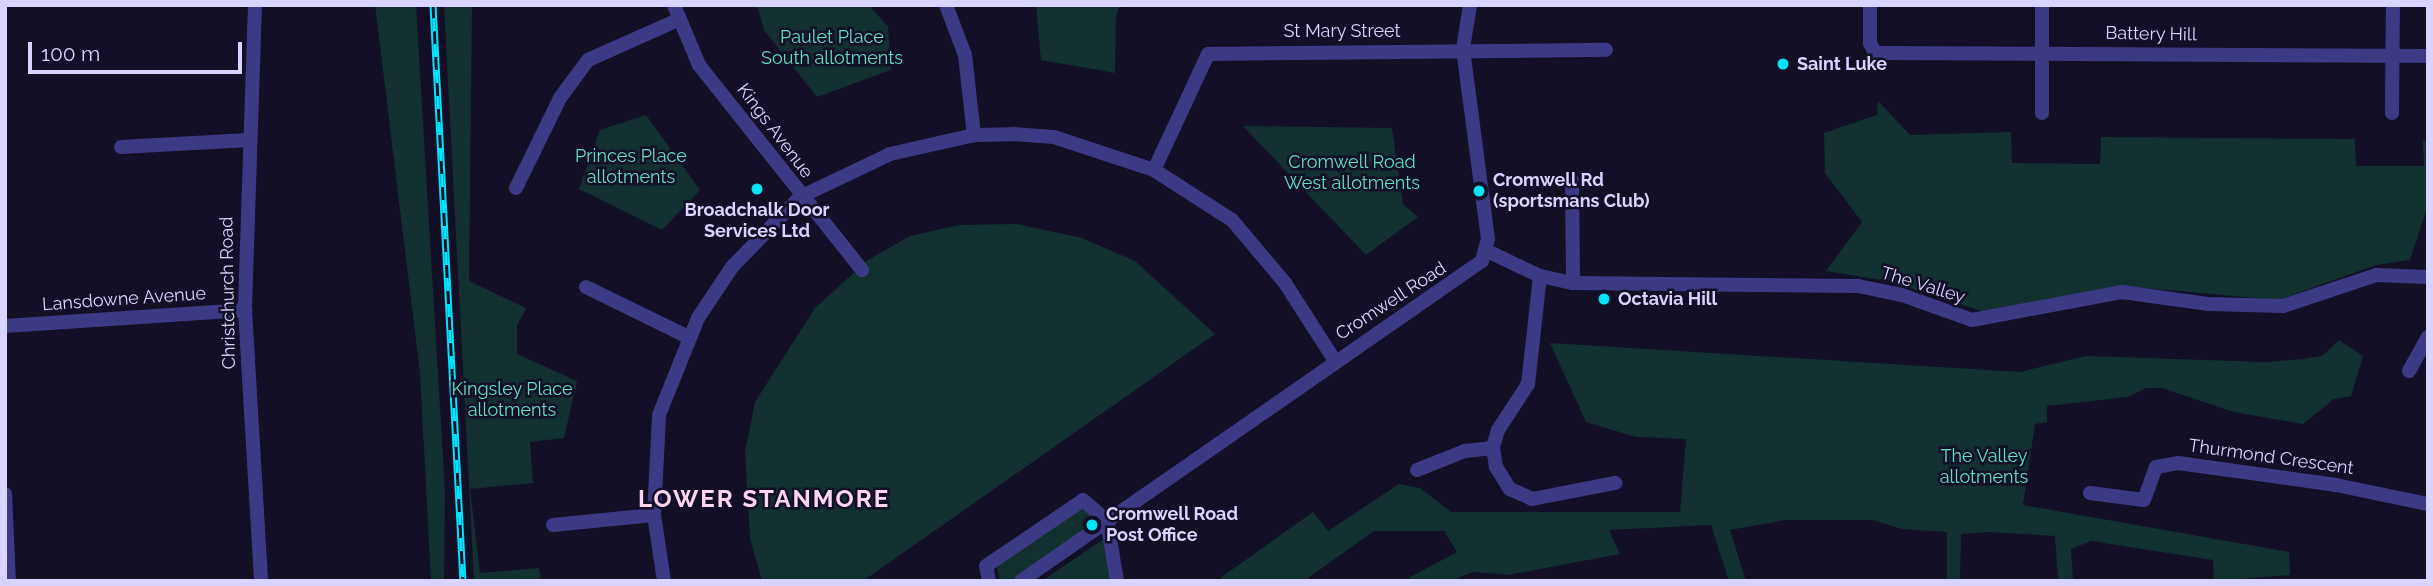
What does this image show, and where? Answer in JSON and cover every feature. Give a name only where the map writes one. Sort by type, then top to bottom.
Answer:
[{"type":"street","name":"Christchurch Road","points":[[255,5],[244,310],[261,581]]},
{"type":"street","points":[[946,5],[965,55],[974,135]]},
{"type":"street","points":[[1470,5],[1463,49],[1487,251]]},
{"type":"street","name":"Battery Hill","points":[[1870,5],[1870,43],[1875,53],[2428,56]]},
{"type":"street","points":[[2042,5],[2042,113]]},
{"type":"street","points":[[2392,113],[2393,5]]},
{"type":"street","points":[[516,188],[560,98],[588,60],[676,12]]},
{"type":"street","name":"Kings Avenue","points":[[676,12],[699,65],[800,197],[862,270]]},
{"type":"street","name":"St Mary Street","points":[[1154,170],[1208,54],[1463,49],[1606,50]]},
{"type":"street","points":[[664,581],[654,515],[659,415],[688,337],[732,267],[800,197],[890,154],[974,135],[1055,137],[1154,170],[1231,220],[1285,284],[1335,361]]},
{"type":"street","points":[[121,147],[249,139]]},
{"type":"street","points":[[1572,180],[1573,284]]},
{"type":"street","name":"The Valley","points":[[1487,251],[1540,276],[1573,284],[1712,281],[1858,286],[1902,295],[1957,317],[1986,320],[2122,292],[2209,304],[2283,306],[2376,275],[2428,277]]},
{"type":"street","name":"Cromwell Road","points":[[1021,581],[1335,361],[1472,271],[1487,251]]},
{"type":"street","points":[[1540,276],[1528,384],[1504,419],[1493,447],[1496,467],[1510,489],[1532,499],[1615,483]]},
{"type":"street","points":[[586,287],[688,337]]},
{"type":"street","name":"Lansdowne Avenue","points":[[5,326],[244,310]]},
{"type":"street","points":[[2409,371],[2428,337]]},
{"type":"street","points":[[1417,470],[1465,451],[1493,447]]},
{"type":"street","name":"Thurmond Crescent","points":[[2090,493],[2144,500],[2157,467],[2178,463],[2336,485],[2428,504]]},
{"type":"street","points":[[5,494],[9,581]]},
{"type":"street","points":[[989,581],[986,566],[1083,500],[1107,521],[1116,581]]},
{"type":"street","points":[[553,525],[654,515]]},
{"type":"green space","points":[[375,5],[416,5],[445,491],[444,581],[431,581],[420,373]]},
{"type":"green space","name":"Kingsley Place allotments","points":[[444,5],[472,5],[469,281],[526,308],[517,326],[517,354],[577,381],[564,438],[530,442],[533,483],[470,489],[480,573],[539,568],[541,581],[474,581]]},
{"type":"green space","name":"Paulet Place South allotments","points":[[757,5],[869,5],[888,27],[891,70],[817,97],[764,30]]},
{"type":"green space","points":[[1036,5],[1120,5],[1116,16],[1115,73],[1041,60]]},
{"type":"green space","points":[[1878,101],[1910,135],[2011,132],[2012,163],[2100,164],[2101,137],[2355,139],[2356,166],[2424,166],[2423,141],[2428,141],[2428,205],[2410,260],[2376,265],[2278,300],[2121,286],[1982,311],[1888,281],[1826,271],[1862,222],[1825,173],[1824,133],[1877,115]]},
{"type":"green space","name":"Princes Place allotments","points":[[646,115],[700,190],[662,230],[579,189],[600,130]]},
{"type":"green space","name":"Cromwell Road West allotments","points":[[1243,126],[1392,128],[1403,204],[1418,217],[1366,255]]},
{"type":"green space","points":[[1017,224],[1082,238],[1135,261],[1215,334],[863,581],[762,581],[750,538],[745,452],[755,402],[815,308],[868,260],[910,236],[959,225]]},
{"type":"green space","name":"The Valley allotments","points":[[2339,340],[2363,356],[2351,396],[2334,399],[2303,424],[2234,412],[2162,388],[2146,388],[2128,397],[2047,406],[2047,422],[2035,424],[2023,505],[2289,552],[2290,575],[2214,581],[2213,560],[2091,541],[2071,549],[2073,581],[2058,581],[2055,536],[1990,532],[1961,534],[1960,581],[1947,581],[1947,532],[1902,529],[1873,520],[1785,520],[1730,530],[1746,581],[1729,581],[1711,525],[1609,530],[1620,554],[1508,575],[1473,572],[1450,581],[1403,581],[1457,552],[1444,531],[1374,531],[1304,581],[1216,581],[1313,512],[1328,531],[1399,484],[1420,488],[1451,512],[1680,512],[1686,439],[1636,437],[1586,422],[1550,343],[2020,372],[2086,356],[2265,362],[2303,359],[2322,356]]},
{"type":"green space","points":[[1081,507],[1095,517],[1096,525],[1022,581],[1000,581],[997,566]]},
{"type":"green space","points":[[1105,538],[1113,581],[1042,581]]},
{"type":"railway","points":[[433,5],[463,581]]},
{"type":"place","name":"Saint Luke","points":[[1783,64]]},
{"type":"place","name":"Broadchalk Door Services Ltd","points":[[757,189]]},
{"type":"place","name":"Cromwell Rd (sportsmans Club)","points":[[1479,191]]},
{"type":"place","name":"Octavia Hill","points":[[1604,299]]},
{"type":"place","name":"Cromwell Road Post Office","points":[[1092,525]]},
{"type":"district","name":"LOWER STANMORE","points":[[764,499]]}]
